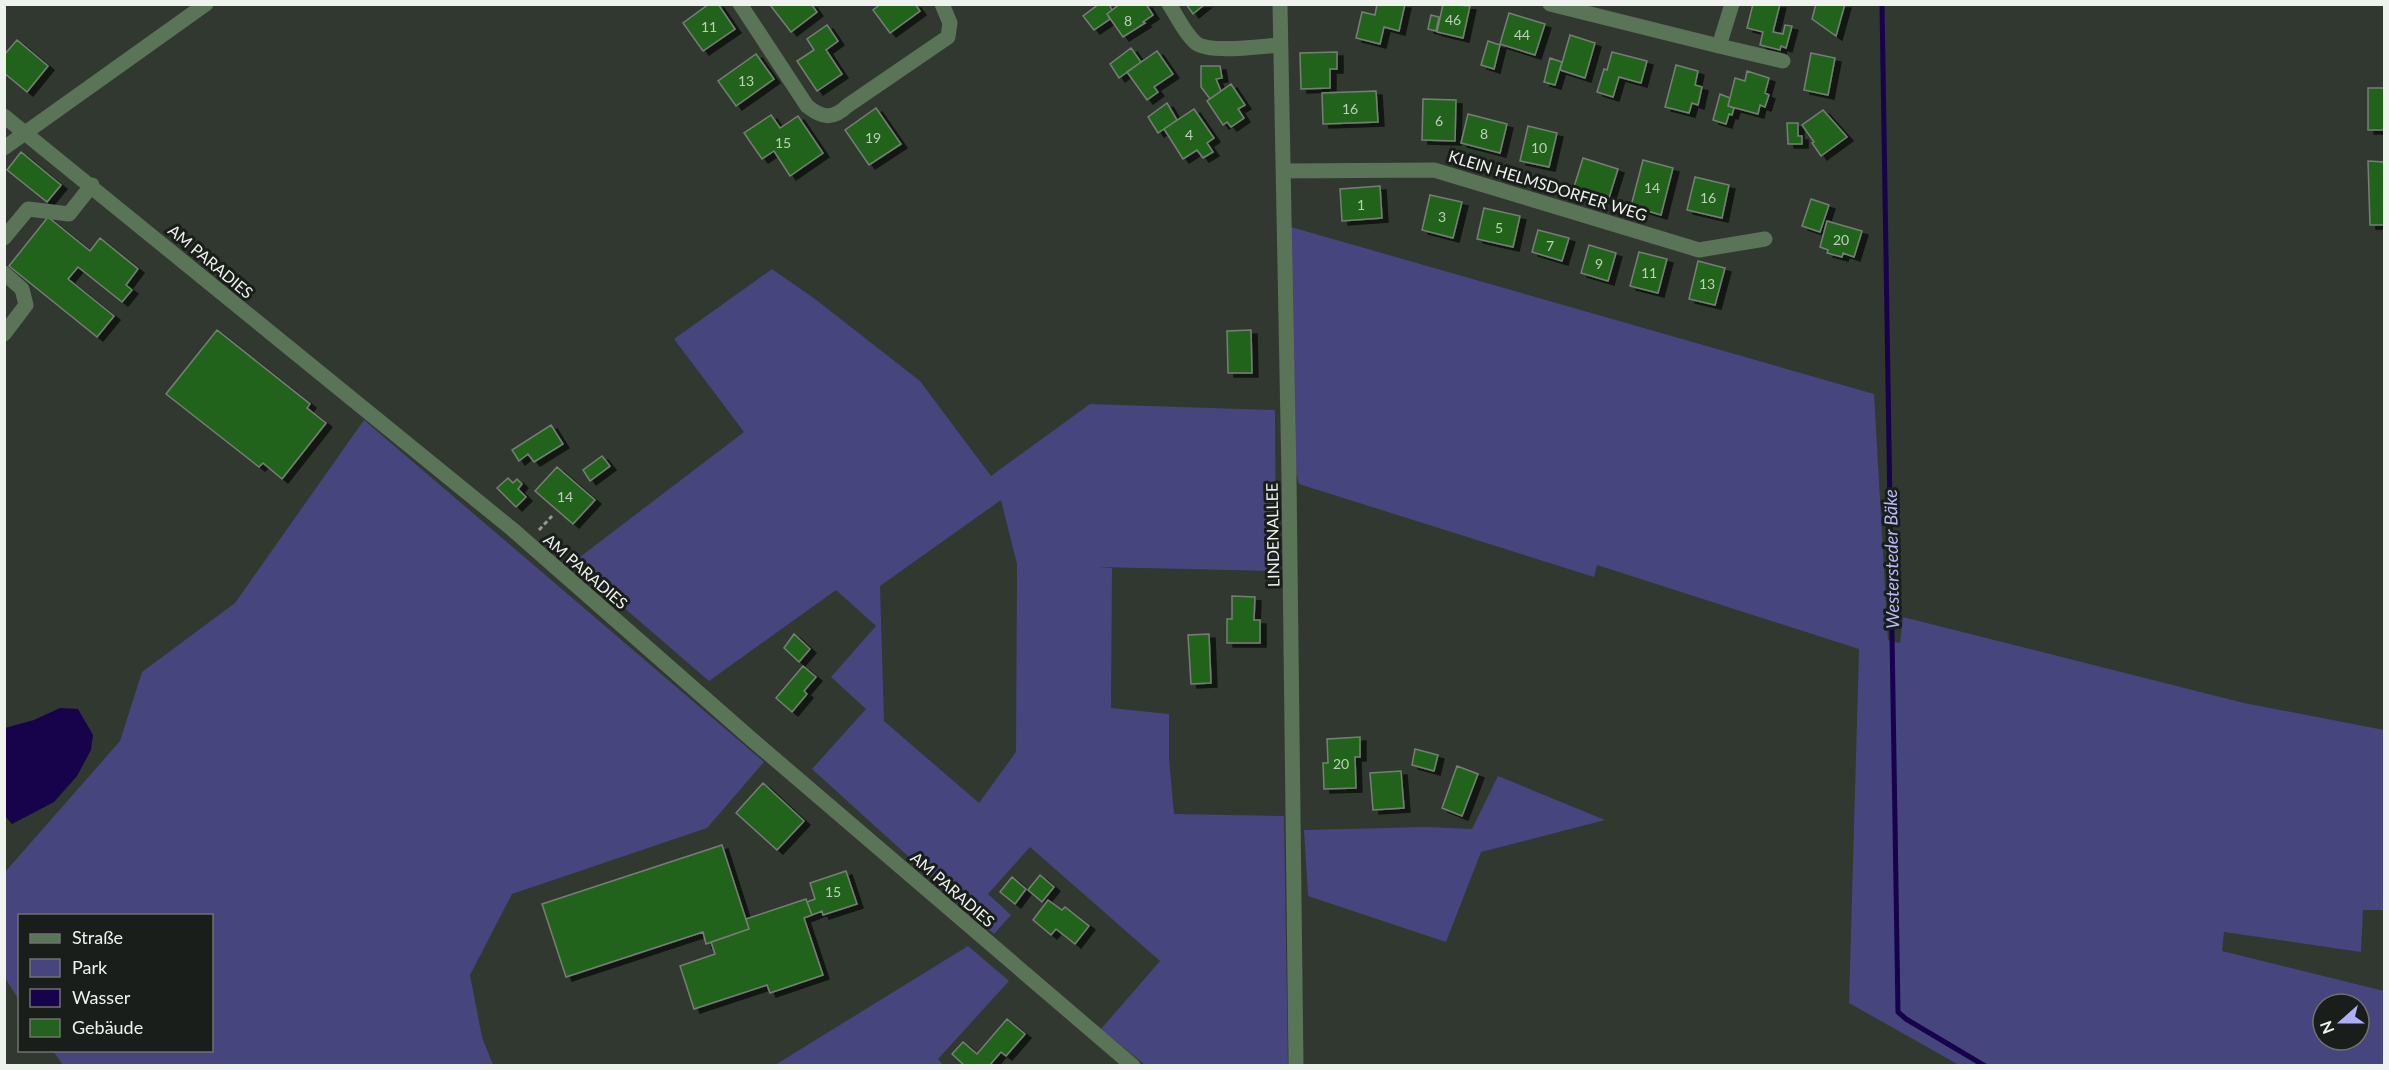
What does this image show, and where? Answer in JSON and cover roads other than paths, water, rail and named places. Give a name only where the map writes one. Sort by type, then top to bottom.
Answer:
[{"type":"street","points":[[4,148],[206,4]]},
{"type":"street","points":[[740,4],[807,106],[818,115],[828,117],[838,115],[847,106],[948,37],[950,23],[942,4]]},
{"type":"street","points":[[1169,4],[1193,40],[1201,46],[1220,49],[1280,45]]},
{"type":"street","name":"LINDENALLEE","points":[[1280,4],[1290,478],[1296,1065]]},
{"type":"street","points":[[1550,4],[1783,61]]},
{"type":"street","points":[[1719,46],[1732,4]]},
{"type":"street","name":"AM PARADIES","points":[[4,116],[92,185],[503,522],[749,737],[1133,1065]]},
{"type":"street","name":"KLEIN HELMSDORFER WEG","points":[[1282,171],[1434,170],[1699,250],[1765,239]]},
{"type":"street","points":[[4,238],[28,209],[69,214],[92,185]]},
{"type":"street","points":[[4,273],[22,289],[26,305],[4,334]]},
{"type":"water","points":[[60,708],[78,709],[93,735],[91,750],[77,776],[54,802],[12,824],[5,816],[5,728],[34,720]]},
{"type":"waterway","name":"Westersteder Bäke","points":[[1882,4],[1898,1012],[1985,1066]]}]
